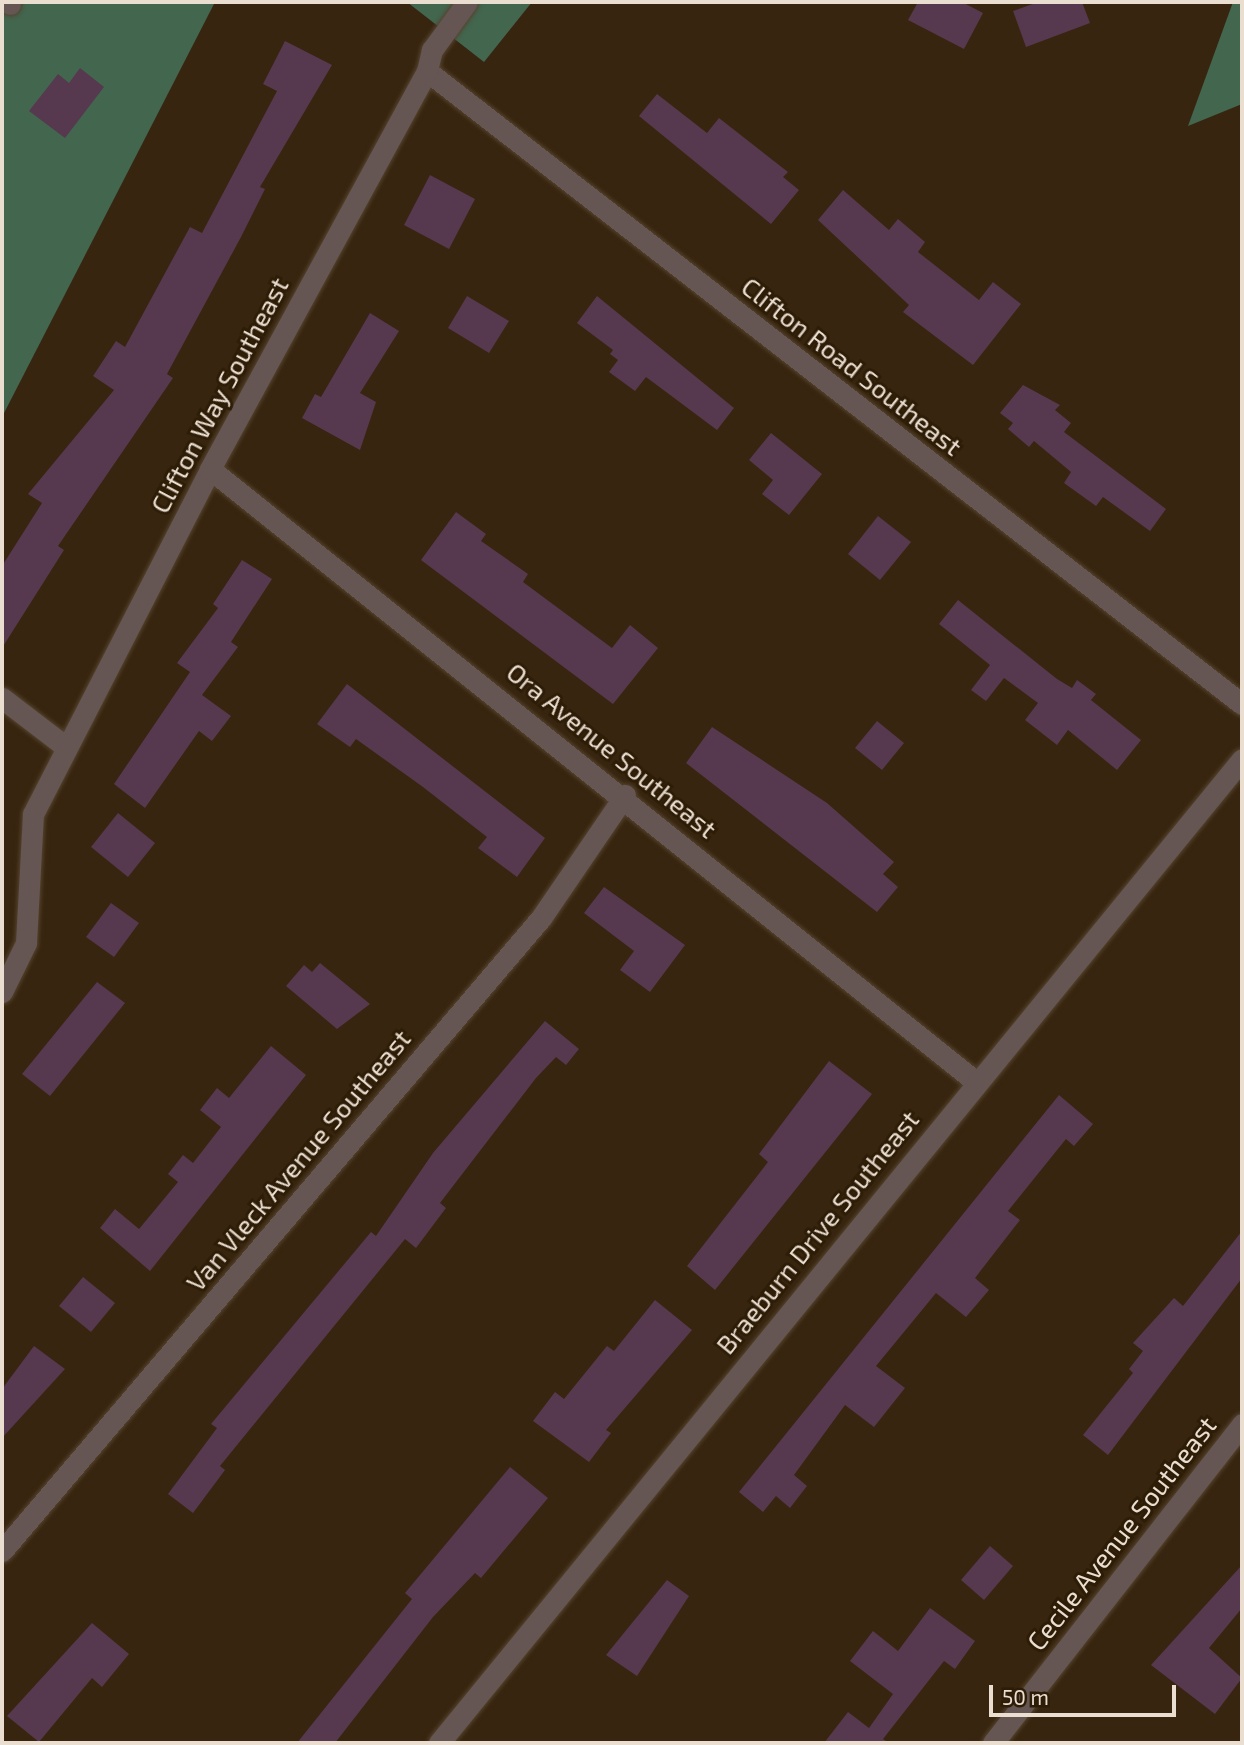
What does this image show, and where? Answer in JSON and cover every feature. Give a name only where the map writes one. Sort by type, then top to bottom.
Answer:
[{"type":"street","name":"Clifton Way Southeast","points":[[2,992],[26,943],[33,814],[210,469],[427,71],[435,43],[467,2]]},
{"type":"street","name":"Clifton Road Southeast","points":[[427,71],[1242,704]]},
{"type":"street","name":"Ora Avenue Southeast","points":[[210,469],[625,796],[975,1081]]},
{"type":"street","points":[[2,698],[66,747]]},
{"type":"street","name":"Braeburn Drive Southeast","points":[[439,1743],[975,1081],[1242,759]]},
{"type":"street","name":"Van Vleck Avenue Southeast","points":[[2,1551],[541,918],[625,796]]},
{"type":"street","name":"Cecile Avenue Southeast","points":[[993,1743],[1242,1424]]},
{"type":"green space","points":[[2,2],[215,2],[2,417]]},
{"type":"green space","points":[[407,2],[532,2],[484,62]]},
{"type":"green space","points":[[1233,2],[1242,2],[1242,104],[1188,126]]},
{"type":"building","points":[[918,2],[962,2],[983,13],[964,49],[908,20]]},
{"type":"building","points":[[1038,2],[1082,2],[1090,23],[1026,47],[1013,11]]},
{"type":"building","points":[[285,41],[332,65],[260,187],[265,189],[167,374],[173,378],[58,546],[64,550],[2,648],[2,566],[42,503],[28,494],[114,390],[93,376],[116,341],[125,347],[190,227],[202,233],[277,91],[263,84]]},
{"type":"building","points":[[80,68],[104,87],[65,138],[29,111],[58,74],[69,83]]},
{"type":"building","points":[[657,94],[707,133],[719,118],[788,172],[783,177],[799,190],[771,224],[639,116]]},
{"type":"building","points":[[430,175],[475,199],[449,249],[404,225]]},
{"type":"building","points":[[843,190],[889,230],[898,219],[925,242],[918,252],[979,300],[993,282],[1021,304],[973,365],[903,312],[909,305],[818,220]]},
{"type":"building","points":[[467,296],[509,321],[489,353],[448,328]]},
{"type":"building","points":[[597,296],[734,408],[717,430],[646,377],[635,391],[609,372],[618,360],[610,354],[613,350],[577,323]]},
{"type":"building","points":[[370,313],[399,331],[360,393],[376,402],[360,450],[302,418],[315,394],[321,397]]},
{"type":"building","points":[[1023,385],[1060,405],[1055,410],[1071,423],[1064,432],[1166,509],[1150,531],[1103,497],[1096,506],[1064,483],[1071,472],[1034,441],[1029,447],[1008,429],[1013,423],[1000,413]]},
{"type":"building","points":[[771,433],[822,474],[789,515],[762,494],[773,480],[749,460]]},
{"type":"building","points":[[456,512],[486,534],[481,541],[528,574],[523,582],[612,648],[630,625],[658,648],[613,704],[421,560]]},
{"type":"building","points":[[878,516],[911,542],[880,580],[848,554]]},
{"type":"building","points":[[242,560],[272,579],[231,642],[238,647],[202,695],[231,716],[212,741],[199,731],[145,808],[114,784],[190,672],[177,663],[218,608],[213,604]]},
{"type":"building","points":[[958,600],[1057,679],[1072,688],[1077,680],[1096,694],[1091,700],[1141,740],[1117,770],[1068,730],[1057,745],[1025,720],[1038,703],[1004,678],[986,701],[971,690],[990,665],[939,624]]},
{"type":"building","points":[[347,684],[545,838],[517,877],[478,848],[487,837],[423,787],[356,739],[350,747],[317,724]]},
{"type":"building","points":[[877,721],[904,743],[882,770],[855,748]]},
{"type":"building","points":[[712,727],[827,803],[894,862],[883,874],[898,887],[877,912],[686,763]]},
{"type":"building","points":[[118,813],[155,843],[128,877],[91,847]]},
{"type":"building","points":[[604,887],[685,945],[650,992],[620,970],[634,951],[584,913]]},
{"type":"building","points":[[111,903],[139,923],[114,957],[86,937]]},
{"type":"building","points":[[320,963],[370,1004],[337,1029],[286,986],[304,965],[312,972]]},
{"type":"building","points":[[97,982],[125,1003],[50,1096],[22,1074]]},
{"type":"building","points":[[545,1021],[579,1049],[566,1065],[556,1057],[536,1078],[440,1203],[446,1208],[416,1248],[405,1239],[220,1466],[225,1470],[193,1513],[168,1494],[217,1428],[211,1424],[371,1232],[376,1236],[433,1153]]},
{"type":"building","points":[[271,1046],[306,1075],[150,1271],[100,1228],[115,1209],[139,1229],[178,1182],[168,1174],[183,1155],[193,1163],[221,1127],[200,1110],[217,1088],[229,1098]]},
{"type":"building","points":[[829,1061],[872,1094],[715,1290],[687,1266],[768,1162],[759,1154]]},
{"type":"building","points":[[1059,1095],[1093,1124],[1074,1146],[1066,1139],[1008,1211],[1020,1220],[975,1278],[989,1290],[966,1317],[936,1293],[876,1366],[905,1388],[874,1427],[845,1405],[794,1475],[807,1486],[790,1508],[776,1496],[763,1512],[739,1492]]},
{"type":"building","points":[[1242,1231],[1242,1278],[1108,1455],[1083,1435],[1133,1373],[1129,1369],[1143,1351],[1133,1343],[1174,1298],[1183,1306]]},
{"type":"building","points":[[83,1277],[115,1303],[91,1332],[59,1306]]},
{"type":"building","points":[[655,1300],[692,1330],[606,1430],[611,1433],[589,1462],[533,1421],[555,1392],[564,1399],[607,1346],[614,1351]]},
{"type":"building","points":[[34,1346],[65,1369],[2,1438],[2,1389]]},
{"type":"building","points":[[510,1467],[548,1498],[481,1578],[475,1573],[433,1617],[335,1743],[297,1743],[412,1599],[405,1593]]},
{"type":"building","points":[[990,1546],[1013,1566],[984,1600],[961,1580]]},
{"type":"building","points":[[1242,1565],[1242,1608],[1209,1648],[1242,1678],[1215,1714],[1151,1665]]},
{"type":"building","points":[[667,1580],[689,1596],[637,1676],[606,1655]]},
{"type":"building","points":[[930,1608],[975,1641],[955,1669],[944,1661],[883,1739],[889,1743],[824,1743],[848,1712],[869,1728],[893,1694],[850,1661],[873,1631],[898,1651]]},
{"type":"building","points":[[92,1623],[129,1654],[102,1687],[92,1678],[39,1742],[7,1716]]}]
